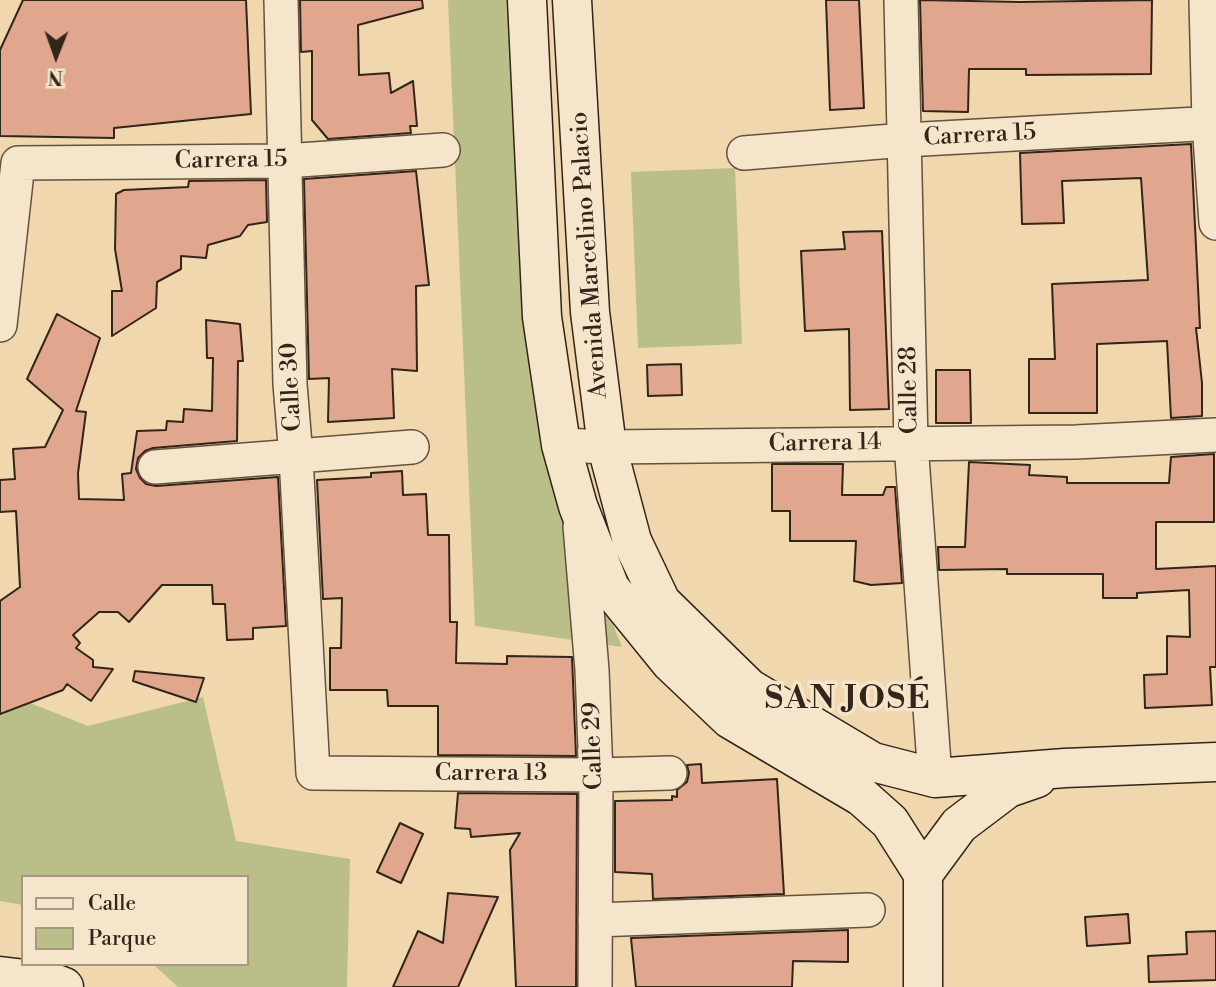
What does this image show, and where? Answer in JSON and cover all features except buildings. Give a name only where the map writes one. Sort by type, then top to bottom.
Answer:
[{"type":"main road","name":"Avenida Marcelino Palacio","points":[[527,0],[542,317],[561,445],[578,506],[610,588],[671,663],[730,719],[862,797],[890,822],[923,874]]},
{"type":"main road","name":"Avenida Marcelino Palacio","points":[[572,0],[590,312],[607,447],[632,541],[661,601],[749,688],[873,762],[935,778],[1065,768],[1216,762]]},
{"type":"main road","points":[[575,39],[586,0]]},
{"type":"main road","points":[[923,987],[923,874],[959,824],[1007,788],[1065,768]]},
{"type":"main road","points":[[0,976],[51,982],[64,987]]},
{"type":"street","name":"Calle 30","points":[[281,0],[290,384],[313,773]]},
{"type":"street","name":"Calle 28","points":[[901,0],[911,443],[935,778]]},
{"type":"street","points":[[1206,0],[1216,223]]},
{"type":"street","name":"Carrera 15","points":[[744,152],[1213,123]]},
{"type":"street","name":"Carrera 15","points":[[0,325],[18,163],[285,161],[443,150]]},
{"type":"street","name":"Carrera 14","points":[[561,445],[607,447],[1076,442],[1216,435]]},
{"type":"street","points":[[155,467],[412,447]]},
{"type":"street","name":"Calle 29","points":[[578,506],[592,670],[596,775],[596,987]]},
{"type":"street","name":"Carrera 13","points":[[313,773],[670,773]]},
{"type":"street","points":[[596,920],[868,910]]},
{"type":"green space","points":[[448,0],[512,0],[540,445],[622,647],[475,626]]},
{"type":"green space","points":[[735,168],[742,344],[638,348],[631,172]]},
{"type":"green space","points":[[0,691],[88,726],[203,697],[236,841],[350,859],[347,987],[178,987],[155,966],[248,966],[248,875],[21,875],[21,905],[0,901]]},
{"type":"district","name":"SAN JOSÉ","points":[[848,700]]}]
